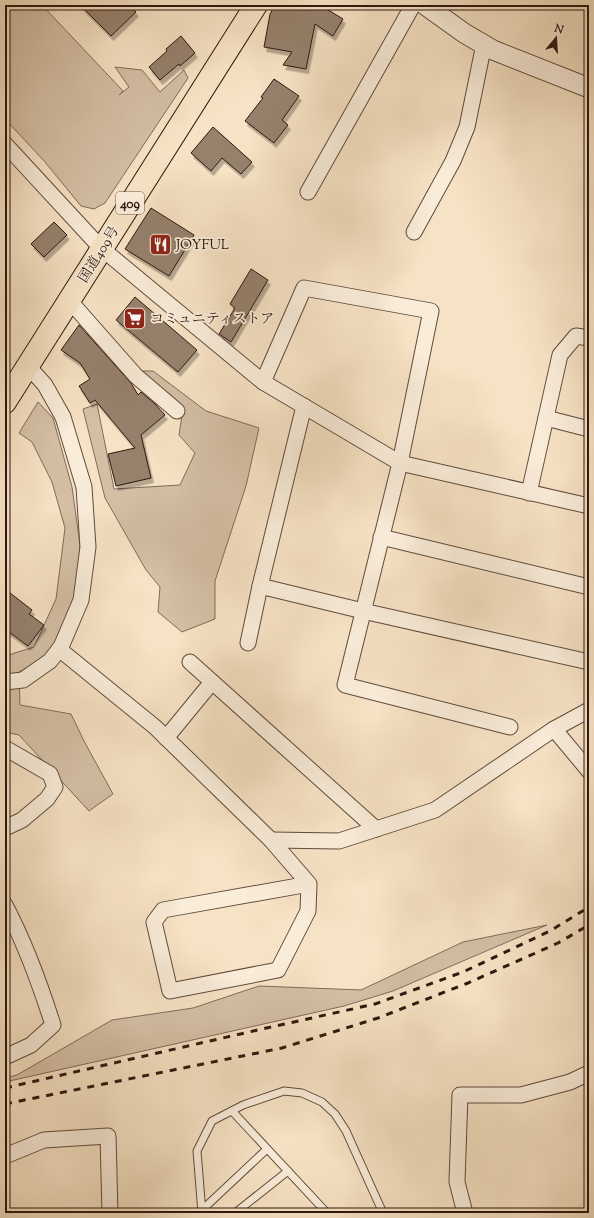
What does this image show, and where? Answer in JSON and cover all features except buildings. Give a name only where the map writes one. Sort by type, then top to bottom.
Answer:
[{"type":"highway","name":"国道409号","points":[[5,402],[256,5]]},
{"type":"street","points":[[308,192],[413,5]]},
{"type":"street","points":[[425,5],[464,33],[493,50],[589,88]]},
{"type":"street","points":[[414,232],[453,161],[467,127],[484,44]]},
{"type":"street","points":[[5,144],[101,248],[263,382],[400,463],[589,506]]},
{"type":"street","points":[[263,382],[304,288],[431,311],[400,463],[345,685],[510,727]]},
{"type":"street","points":[[69,300],[136,376],[177,411]]},
{"type":"street","points":[[529,493],[560,354],[576,336],[589,338]]},
{"type":"street","points":[[5,682],[23,680],[50,661],[59,649],[81,600],[88,547],[84,487],[63,417],[45,385],[28,366]]},
{"type":"street","points":[[248,644],[260,586],[304,406]]},
{"type":"street","points":[[546,418],[589,429]]},
{"type":"street","points":[[381,537],[589,587]]},
{"type":"street","points":[[260,586],[589,662]]},
{"type":"street","points":[[59,649],[155,727],[271,840],[309,884],[308,911],[278,970],[170,991],[154,922],[163,910],[309,884]]},
{"type":"street","points":[[190,662],[376,829]]},
{"type":"street","points":[[166,738],[212,682]]},
{"type":"street","points":[[271,840],[340,841],[435,810],[554,729],[589,710]]},
{"type":"street","points":[[554,729],[589,771]]},
{"type":"street","points":[[5,748],[50,774],[55,787],[47,800],[22,820],[5,828]]},
{"type":"street","points":[[5,905],[13,919],[40,986],[53,1025],[31,1045],[5,1057]]},
{"type":"street","points":[[465,1213],[457,1182],[460,1095],[522,1095],[570,1082],[589,1073]]},
{"type":"street","points":[[5,1156],[44,1140],[108,1136],[110,1213]]},
{"type":"lane","points":[[202,1211],[197,1151],[212,1121],[243,1105],[284,1092],[302,1093],[322,1102],[335,1114],[346,1131],[383,1213]]},
{"type":"lane","points":[[232,1111],[327,1213]]},
{"type":"lane","points":[[202,1211],[267,1149]]},
{"type":"lane","points":[[235,1213],[288,1171]]},
{"type":"shaded area","points":[[5,5],[42,5],[123,91],[119,95],[129,87],[115,67],[142,70],[160,92],[184,70],[188,78],[105,203],[94,209],[81,206],[45,162],[5,119]]},
{"type":"shaded area","points":[[142,371],[153,371],[206,411],[259,428],[246,486],[215,581],[215,619],[182,632],[158,612],[160,587],[146,570],[105,498],[83,409],[97,404],[114,489],[180,485],[195,453],[179,435],[183,409]]},
{"type":"shaded area","points":[[38,402],[53,418],[72,487],[80,545],[78,579],[72,605],[59,636],[48,656],[19,672],[20,705],[71,714],[113,794],[89,811],[19,735],[5,732],[5,656],[34,647],[56,599],[65,528],[52,482],[32,442],[19,433]]},
{"type":"shaded area","points":[[547,925],[393,991],[344,1006],[5,1082],[5,1078],[17,1075],[112,1020],[193,1008],[259,986],[361,990],[463,942]]},
{"type":"railway","points":[[5,1088],[375,1004],[463,972],[550,931],[589,907]]},
{"type":"railway","points":[[5,1104],[282,1048],[378,1018],[468,983],[558,943],[589,925]]},
{"type":"place","name":"JOYFUL","points":[[160,244]]},
{"type":"place","name":"コミュニティストア","points":[[134,318]]}]
